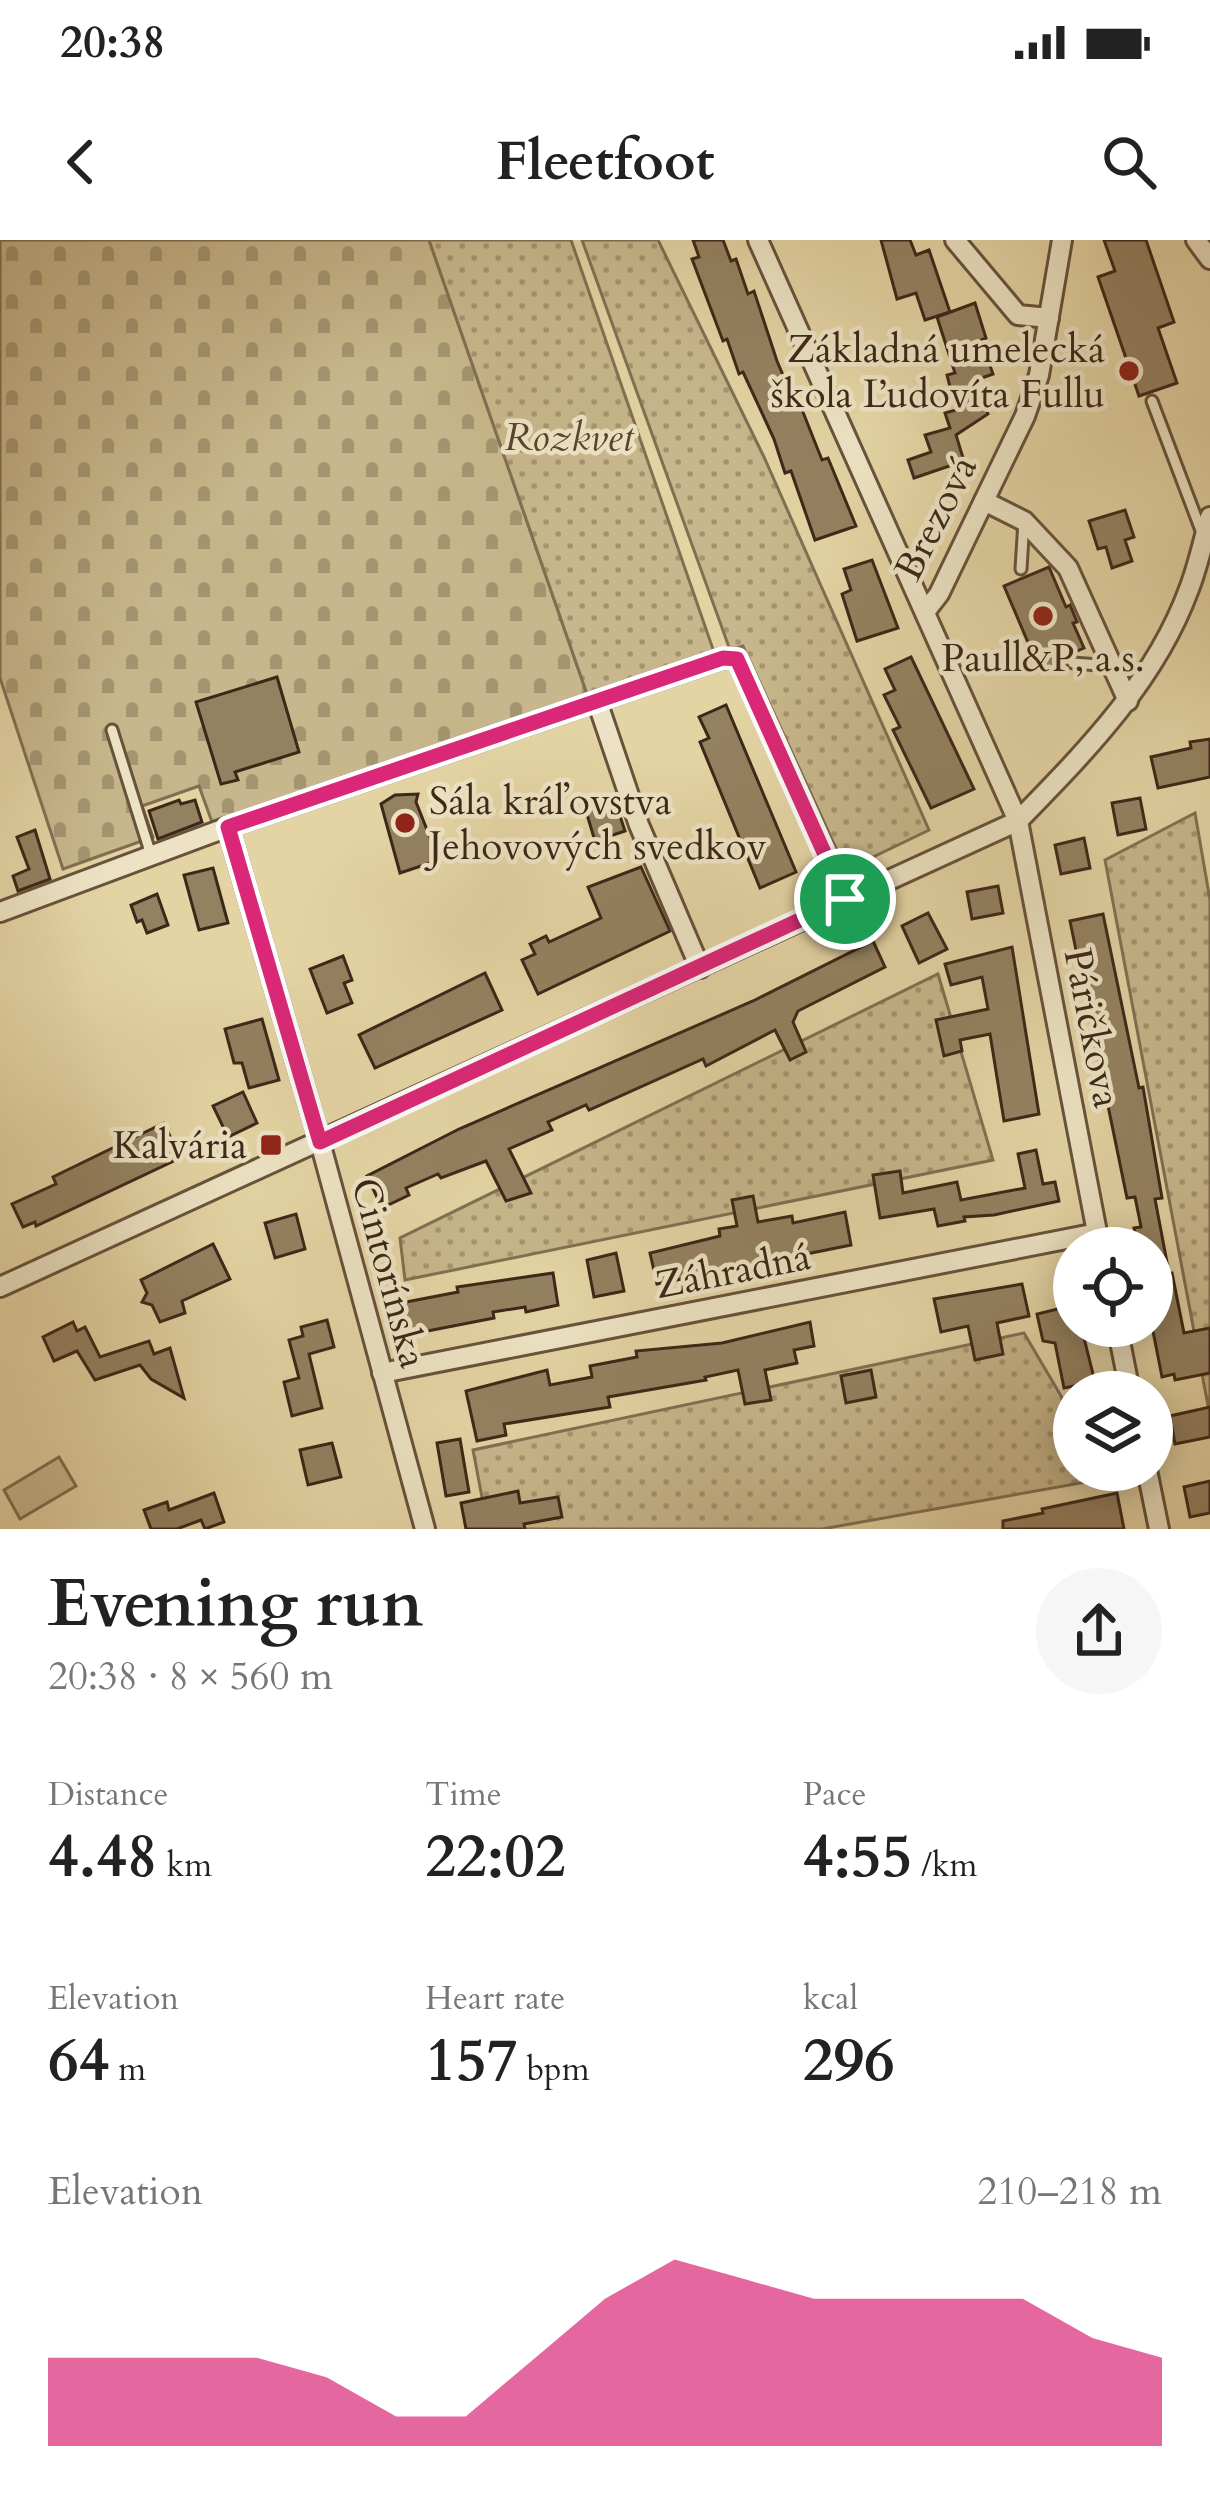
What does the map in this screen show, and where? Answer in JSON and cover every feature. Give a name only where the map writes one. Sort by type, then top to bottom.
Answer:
[{"type":"street","name":"Páričkova","points":[[758,240],[1018,821],[1096,1227]]},
{"type":"street","points":[[955,240],[1018,315],[1049,318]]},
{"type":"street","name":"Brezová","points":[[925,611],[939,594],[1025,416],[1039,374],[1062,240]]},
{"type":"street","points":[[1196,240],[1210,259]]},
{"type":"street","points":[[984,501],[1024,521],[1068,568],[1128,701]]},
{"type":"street","points":[[0,1287],[1018,821],[1096,741],[1150,668],[1189,591],[1210,517]]},
{"type":"street","points":[[0,912],[228,827],[723,658],[737,659],[845,899]]},
{"type":"street","points":[[598,704],[639,825],[700,968]]},
{"type":"street","name":"Cintorínska","points":[[228,827],[425,1529]]},
{"type":"street","name":"Záhradná","points":[[382,1373],[1053,1249]]},
{"type":"street","points":[[1151,1491],[1159,1529]]},
{"type":"lane","points":[[1152,401],[1204,538]]},
{"type":"lane","points":[[1021,568],[1024,521]]},
{"type":"lane","points":[[1072,663],[1112,666]]},
{"type":"lane","points":[[112,730],[151,856]]},
{"type":"green space","points":[[0,240],[429,240],[587,694],[212,822],[199,786],[142,806],[153,837],[63,869],[0,678]]},
{"type":"green space","name":"Rozkvet","points":[[429,240],[571,240],[714,652],[587,694]]},
{"type":"green space","points":[[582,240],[658,240],[764,457],[929,830],[846,870],[743,646],[730,650]]},
{"type":"green space","points":[[1195,813],[1210,900],[1210,1416],[1105,860]]},
{"type":"green space","points":[[938,974],[993,1160],[405,1280],[400,1238]]},
{"type":"green space","points":[[1024,1333],[1053,1382],[1053,1488],[822,1529],[488,1529],[473,1450]]},
{"type":"green space","points":[[59,1457],[76,1486],[20,1519],[4,1490]]},
{"type":"building","points":[[693,240],[723,240],[731,261],[736,259],[748,294],[754,291],[791,394],[795,392],[822,460],[828,458],[856,526],[815,540],[791,471],[785,473],[743,372],[739,374],[727,339],[723,341],[692,259],[699,257]]},
{"type":"building","points":[[881,240],[910,240],[916,255],[929,250],[950,312],[925,320],[916,293],[897,299]]},
{"type":"building","points":[[1104,240],[1146,240],[1174,322],[1158,328],[1177,383],[1139,396],[1098,277],[1115,271]]},
{"type":"building","points":[[975,303],[993,374],[976,380],[988,414],[956,435],[964,461],[914,478],[908,460],[931,452],[925,435],[950,428],[945,413],[956,410],[947,375],[955,373],[937,317]]},
{"type":"building","points":[[1125,510],[1134,537],[1125,540],[1132,561],[1112,568],[1106,547],[1098,549],[1089,521]]},
{"type":"building","points":[[872,560],[898,628],[857,641],[842,594],[851,590],[844,569]]},
{"type":"building","points":[[1049,567],[1066,607],[1070,605],[1084,648],[1041,673],[1004,586]]},
{"type":"building","points":[[911,657],[974,789],[931,808],[893,730],[900,727],[884,695],[895,690],[885,669]]},
{"type":"building","points":[[277,677],[299,752],[235,772],[238,780],[221,784],[196,702]]},
{"type":"building","points":[[726,705],[796,872],[760,888],[700,742],[709,738],[699,717]]},
{"type":"building","points":[[1210,739],[1210,777],[1158,788],[1151,757]]},
{"type":"building","name":"Sála kráľovstva Jehovových svedkov","points":[[418,794],[416,802],[439,860],[400,873],[381,804],[395,795]]},
{"type":"building","points":[[614,798],[625,831],[595,841],[585,808]]},
{"type":"building","points":[[1140,798],[1146,829],[1118,835],[1112,803]]},
{"type":"building","points":[[179,800],[181,804],[195,800],[202,822],[158,839],[149,811]]},
{"type":"building","points":[[35,830],[50,879],[18,891],[13,876],[29,869],[17,837]]},
{"type":"building","points":[[1084,838],[1090,868],[1061,874],[1055,845]]},
{"type":"building","points":[[641,867],[670,931],[538,994],[522,960],[535,954],[530,944],[546,936],[549,942],[601,918],[588,887]]},
{"type":"building","points":[[213,868],[228,923],[199,930],[184,875]]},
{"type":"building","points":[[998,886],[1003,913],[972,919],[967,892]]},
{"type":"building","points":[[157,894],[168,925],[147,933],[131,905]]},
{"type":"building","points":[[928,913],[947,949],[919,963],[902,926]]},
{"type":"building","points":[[1103,914],[1139,1088],[1143,1087],[1162,1198],[1155,1199],[1160,1227],[1141,1227],[1135,1197],[1127,1198],[1070,921]]},
{"type":"building","points":[[873,941],[885,967],[798,1011],[793,1022],[806,1052],[790,1060],[775,1030],[706,1066],[703,1059],[589,1110],[586,1105],[548,1122],[552,1130],[509,1149],[531,1193],[506,1201],[486,1161],[406,1188],[409,1195],[382,1208],[367,1176],[459,1129],[753,1001]]},
{"type":"building","points":[[1012,947],[1039,1114],[1004,1121],[990,1034],[960,1040],[962,1051],[944,1056],[936,1020],[988,1009],[982,977],[951,985],[945,964]]},
{"type":"building","points":[[343,956],[352,980],[344,983],[352,1003],[327,1013],[310,969]]},
{"type":"building","points":[[485,973],[502,1010],[375,1068],[359,1035]]},
{"type":"building","points":[[262,1019],[279,1080],[249,1088],[242,1063],[234,1063],[225,1029]]},
{"type":"building","points":[[243,1092],[257,1123],[228,1137],[213,1106]]},
{"type":"building","points":[[164,1123],[180,1158],[36,1226],[35,1222],[23,1227],[12,1204],[56,1184],[53,1177]]},
{"type":"building","points":[[1036,1150],[1043,1184],[1055,1182],[1059,1201],[938,1226],[934,1209],[880,1218],[873,1175],[900,1171],[903,1193],[957,1182],[961,1200],[1025,1188],[1018,1154]]},
{"type":"building","points":[[753,1196],[758,1222],[792,1216],[793,1223],[845,1212],[851,1245],[657,1284],[650,1253],[720,1236],[719,1229],[737,1226],[732,1200]]},
{"type":"building","points":[[296,1214],[305,1249],[275,1258],[265,1223]]},
{"type":"building","points":[[213,1244],[230,1279],[182,1301],[185,1313],[160,1322],[152,1305],[142,1302],[147,1293],[141,1280]]},
{"type":"building","points":[[616,1253],[624,1291],[594,1297],[587,1260]]},
{"type":"building","points":[[553,1273],[558,1305],[493,1312],[494,1318],[407,1335],[401,1303],[458,1292],[457,1287]]},
{"type":"building","points":[[1173,1278],[1184,1333],[1210,1328],[1210,1373],[1175,1380],[1173,1371],[1161,1371],[1156,1347],[1173,1347]]},
{"type":"building","points":[[1022,1284],[1029,1316],[997,1323],[1003,1354],[975,1360],[968,1326],[941,1332],[934,1299]]},
{"type":"building","points":[[1053,1310],[1053,1343],[1043,1341],[1037,1314]]},
{"type":"building","points":[[327,1320],[334,1347],[309,1354],[322,1408],[292,1416],[284,1382],[299,1378],[289,1340],[303,1336],[301,1327]]},
{"type":"building","points":[[73,1322],[77,1331],[85,1327],[100,1357],[149,1341],[154,1354],[170,1348],[184,1398],[151,1379],[140,1365],[95,1380],[77,1351],[54,1361],[43,1337]]},
{"type":"building","points":[[810,1322],[814,1346],[794,1350],[797,1363],[765,1370],[771,1400],[745,1404],[738,1370],[608,1397],[610,1407],[504,1424],[506,1435],[477,1441],[466,1391],[547,1370],[550,1385],[592,1377],[590,1366],[637,1357],[636,1351],[722,1343]]},
{"type":"building","points":[[1056,1347],[1086,1347],[1092,1371],[1061,1371]]},
{"type":"building","points":[[871,1370],[876,1397],[846,1403],[841,1376]]},
{"type":"building","points":[[1210,1407],[1210,1437],[1175,1444],[1173,1415]]},
{"type":"building","points":[[460,1439],[469,1492],[446,1496],[437,1443]]},
{"type":"building","points":[[332,1443],[341,1477],[308,1485],[300,1450]]},
{"type":"building","points":[[1210,1481],[1210,1513],[1190,1517],[1184,1487]]},
{"type":"building","points":[[518,1491],[520,1503],[558,1497],[562,1517],[524,1524],[525,1529],[466,1529],[461,1503]]},
{"type":"building","points":[[214,1493],[224,1522],[205,1529],[201,1520],[177,1529],[151,1529],[144,1510],[167,1502],[169,1510]]},
{"type":"building","points":[[1117,1493],[1124,1529],[1003,1529],[1003,1521]]},
{"type":"place","name":"Základná umelecká škola Ľudovíta Fullu","points":[[1129,371]]},
{"type":"place","name":"Paull&P, a.s.","points":[[1043,616]]},
{"type":"place","name":"Sála kráľovstva Jehovových svedkov","points":[[405,823]]},
{"type":"place","name":"Kalvária","points":[[271,1145]]},
{"type":"route","points":[[723,658],[737,659],[845,899],[320,1142],[228,827],[723,658]]}]
